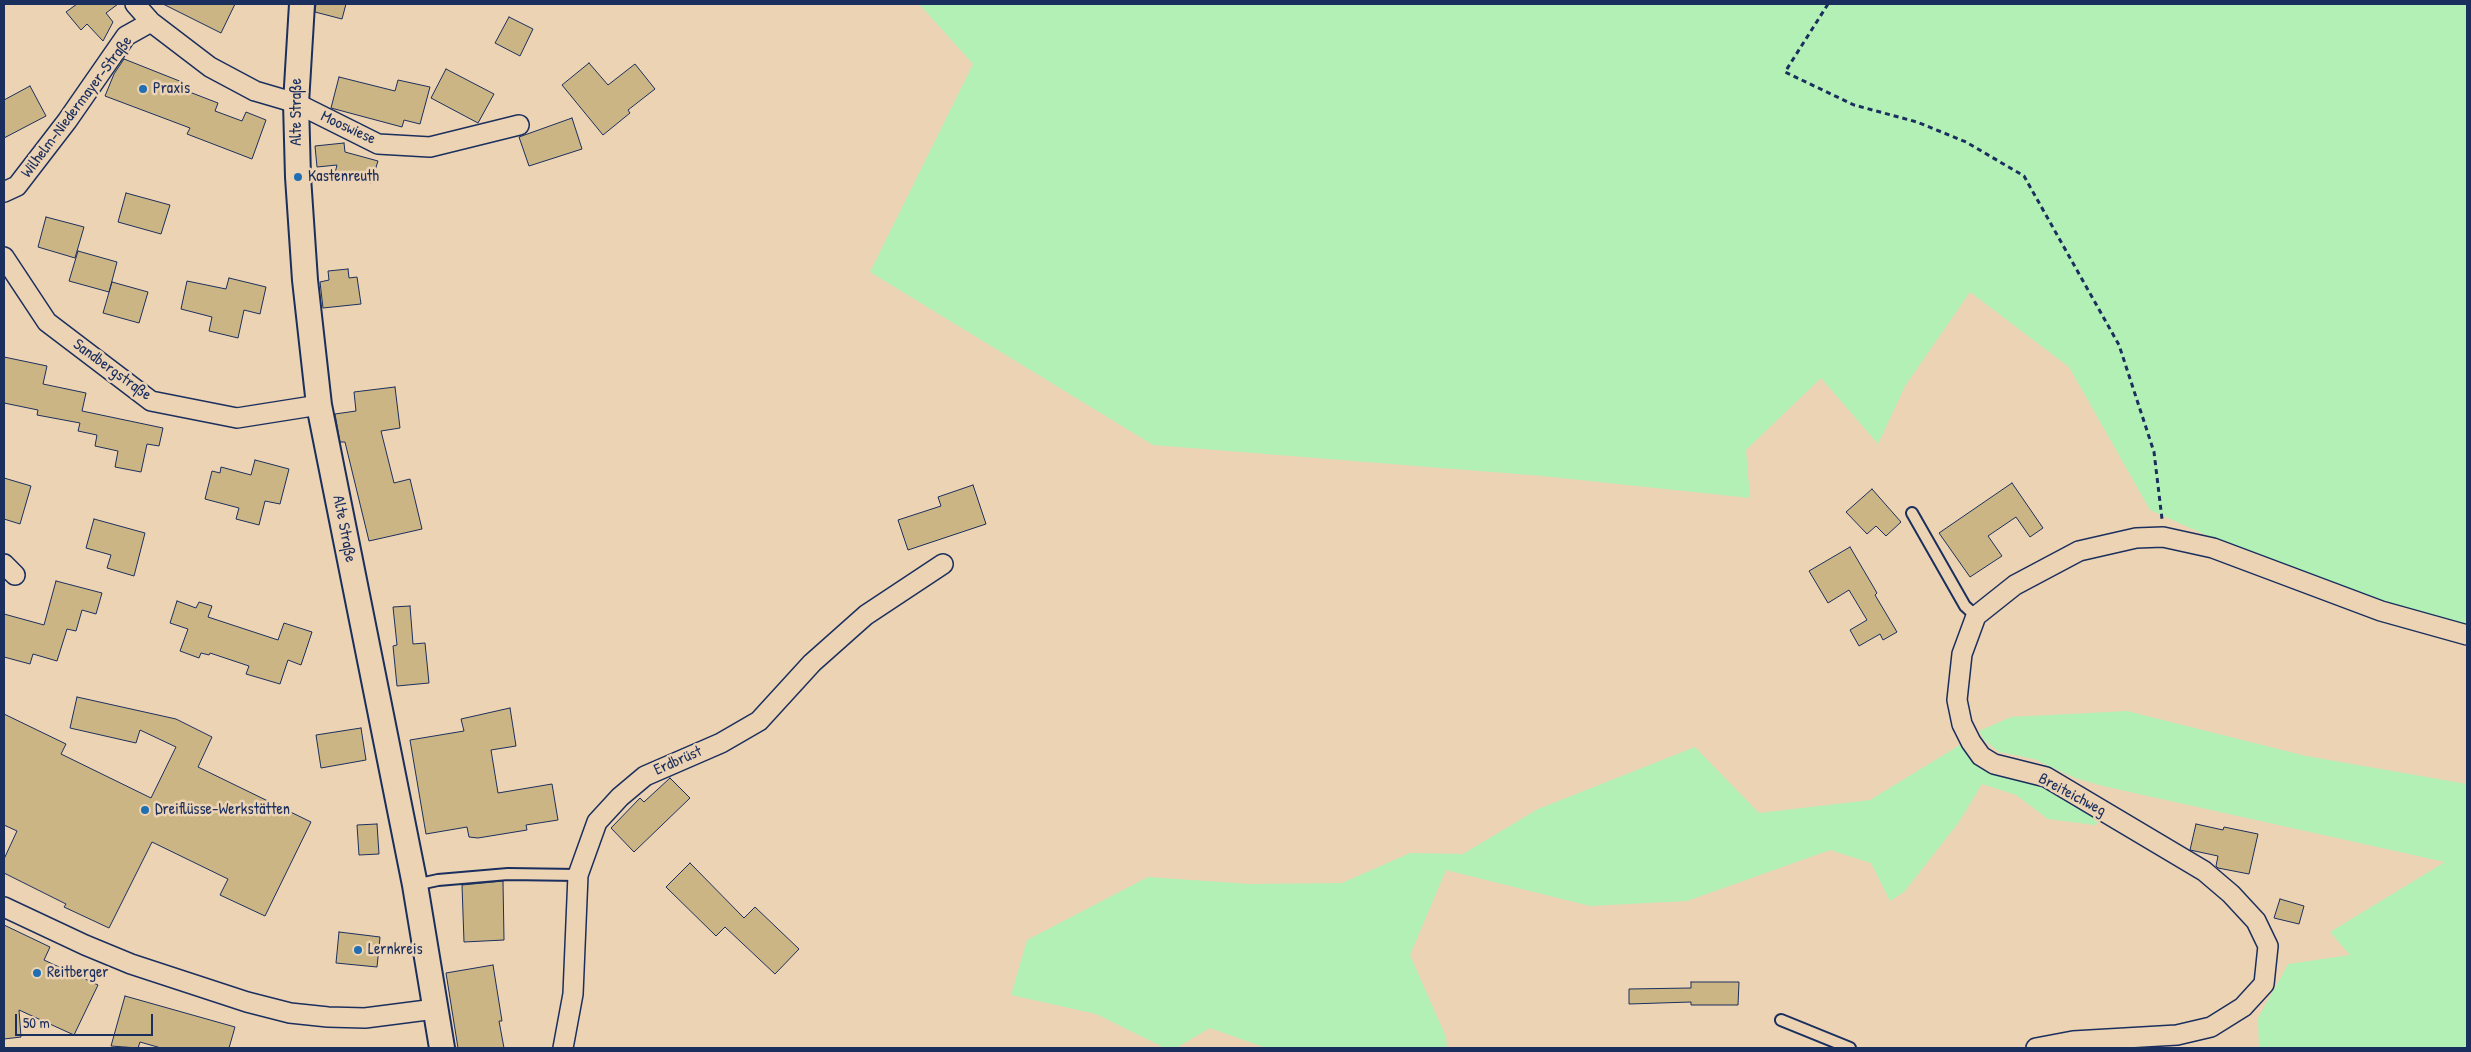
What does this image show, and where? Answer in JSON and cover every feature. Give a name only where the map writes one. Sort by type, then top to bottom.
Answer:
[{"type":"street","points":[[135,4],[150,22],[210,67],[255,91],[296,103]]},
{"type":"street","name":"Alte Straße","points":[[302,4],[296,103],[305,280],[319,405],[415,884],[442,1048]]},
{"type":"street","name":"Wilhelm-Niedermayer-Straße","points":[[4,192],[17,186],[67,121],[126,36],[150,22]]},
{"type":"street","name":"Mooswiese","points":[[296,103],[378,144],[430,147],[519,125]]},
{"type":"street","name":"Sandbergstraße","points":[[4,257],[47,322],[151,401],[237,418],[319,405]]},
{"type":"street","points":[[1976,616],[2015,585],[2079,551],[2136,538],[2163,537],[2213,548],[2381,611],[2467,635]]},
{"type":"street","name":"Erdbrüst","points":[[563,1048],[572,994],[578,875],[597,822],[620,797],[645,776],[721,743],[759,721],[812,664],[866,615],[943,564]]},
{"type":"street","name":"Breiteichweg","points":[[1976,616],[1962,654],[1957,700],[1962,724],[1981,756],[1994,764],[2046,777],[2204,871],[2231,894],[2256,921],[2268,946],[2264,984],[2243,1007],[2211,1027],[2177,1035],[2073,1041],[2036,1048]]},
{"type":"street","points":[[4,907],[84,945],[131,964],[239,999],[290,1013],[365,1018],[435,1009]]},
{"type":"lane","points":[[1912,513],[1965,606],[1976,616]]},
{"type":"lane","points":[[415,884],[438,880],[508,874],[578,875]]},
{"type":"lane","points":[[1781,1020],[1850,1048]]},
{"type":"path","points":[[1828,4],[1785,72],[1854,105],[1917,122],[1966,142],[2024,176],[2119,344],[2154,452],[2163,537]]},
{"type":"green space","points":[[919,4],[2467,4],[2467,632],[2231,546],[2150,510],[2069,367],[1970,292],[1905,386],[1878,444],[1821,378],[1746,450],[1750,498],[1542,476],[1153,445],[870,272],[973,64]]},
{"type":"green space","points":[[2127,711],[2306,756],[2467,784],[2467,1048],[2259,1048],[2258,1018],[2288,964],[2350,955],[2330,932],[2445,862],[2103,786],[2075,778],[2034,759],[1999,752],[1984,740],[1979,731],[2011,717]]},
{"type":"green space","points":[[1963,743],[2039,779],[2104,817],[2095,825],[2048,819],[2016,795],[1982,784],[1959,822],[1904,892],[1890,901],[1871,863],[1830,850],[1687,901],[1590,906],[1446,870],[1410,955],[1446,1037],[1447,1048],[1266,1048],[1210,1028],[1176,1048],[1165,1048],[1096,1014],[1011,995],[1027,940],[1148,877],[1250,884],[1342,883],[1410,853],[1463,854],[1538,809],[1695,747],[1759,813],[1870,800]]},
{"type":"building","points":[[77,4],[118,4],[106,13],[113,22],[103,41],[87,24],[81,30],[66,12]]},
{"type":"building","points":[[163,4],[235,4],[221,33]]},
{"type":"building","points":[[316,4],[346,4],[342,19],[315,12]]},
{"type":"building","points":[[509,17],[533,29],[520,56],[495,43]]},
{"type":"building","points":[[124,59],[182,82],[179,88],[218,103],[215,111],[242,121],[246,112],[266,120],[252,159],[187,134],[190,128],[105,96],[114,74]]},
{"type":"building","points":[[589,63],[608,85],[635,64],[655,89],[628,110],[630,113],[603,135],[562,85]]},
{"type":"building","points":[[446,69],[494,94],[478,123],[431,98]]},
{"type":"building","points":[[339,77],[395,91],[398,80],[430,87],[420,124],[404,120],[402,127],[331,108]]},
{"type":"building","points":[[30,86],[46,116],[4,138],[4,100]]},
{"type":"building","points":[[572,118],[582,149],[529,166],[519,137]]},
{"type":"building","points":[[344,143],[345,152],[378,161],[371,183],[335,173],[337,165],[317,167],[315,146]]},
{"type":"building","points":[[126,193],[170,205],[161,234],[118,222]]},
{"type":"building","points":[[46,217],[84,227],[75,258],[38,247]]},
{"type":"building","points":[[78,251],[117,262],[109,292],[69,281]]},
{"type":"building","points":[[348,269],[349,278],[357,277],[361,304],[323,308],[320,282],[329,280],[328,271]]},
{"type":"building","points":[[229,278],[266,287],[260,314],[244,310],[238,338],[209,331],[212,317],[181,309],[187,281],[226,289]]},
{"type":"building","points":[[112,282],[148,292],[139,323],[103,313]]},
{"type":"building","points":[[4,357],[47,366],[43,384],[86,393],[82,411],[163,428],[159,446],[147,444],[141,472],[115,467],[118,451],[95,446],[97,435],[78,431],[80,423],[37,415],[38,410],[4,403]]},
{"type":"building","points":[[395,387],[400,428],[381,431],[394,483],[410,479],[422,529],[369,541],[345,442],[340,442],[335,414],[356,411],[354,392]]},
{"type":"building","points":[[255,460],[289,469],[280,504],[265,501],[259,525],[236,519],[239,508],[205,499],[212,471],[220,473],[221,467],[251,475]]},
{"type":"building","points":[[4,478],[31,486],[20,524],[4,519]]},
{"type":"building","points":[[2012,483],[2043,528],[2030,537],[2016,517],[1988,536],[2002,556],[1970,577],[1939,533]]},
{"type":"building","points":[[973,485],[986,524],[908,550],[898,520],[941,506],[938,497]]},
{"type":"building","points":[[1872,489],[1901,522],[1886,536],[1876,526],[1867,534],[1846,512]]},
{"type":"building","points":[[94,519],[145,533],[134,576],[107,568],[111,555],[86,548]]},
{"type":"building","points":[[1850,547],[1897,632],[1883,640],[1880,634],[1859,646],[1850,630],[1867,620],[1849,590],[1828,603],[1809,571]]},
{"type":"building","points":[[56,581],[102,593],[96,614],[82,610],[76,631],[67,629],[57,661],[33,654],[30,664],[4,657],[4,614],[44,625]]},
{"type":"building","points":[[177,601],[196,608],[199,602],[212,606],[208,617],[278,640],[284,623],[312,632],[301,665],[288,660],[280,684],[246,674],[249,666],[210,653],[209,655],[201,653],[199,658],[180,651],[188,629],[170,623]]},
{"type":"building","points":[[410,606],[413,644],[425,643],[429,683],[397,686],[393,646],[397,645],[393,607]]},
{"type":"building","name":"Dreiflüsse-Werkstätten","points":[[77,697],[176,719],[212,737],[198,767],[311,822],[265,916],[220,895],[228,879],[152,842],[109,928],[64,907],[66,904],[4,873],[4,859],[17,831],[4,825],[4,714],[66,744],[61,754],[151,798],[176,747],[140,730],[136,743],[70,728]]},
{"type":"building","points":[[510,708],[516,746],[491,750],[498,793],[552,784],[558,820],[526,825],[527,830],[478,838],[469,837],[467,827],[426,834],[410,740],[464,731],[461,719]]},
{"type":"building","points":[[361,728],[366,760],[321,768],[316,735]]},
{"type":"building","points":[[670,778],[690,798],[634,852],[611,828],[640,798],[644,802]]},
{"type":"building","points":[[377,824],[379,854],[359,855],[357,825]]},
{"type":"building","points":[[2196,824],[2223,830],[2224,827],[2258,834],[2249,874],[2218,868],[2216,866],[2218,856],[2190,850]]},
{"type":"building","points":[[690,863],[744,918],[755,907],[799,949],[775,974],[725,927],[716,936],[666,887]]},
{"type":"building","points":[[503,881],[504,940],[464,942],[462,885]]},
{"type":"building","points":[[2280,899],[2304,906],[2299,924],[2274,918]]},
{"type":"building","name":"Reitberger","points":[[4,925],[50,947],[44,960],[98,985],[74,1035],[19,1010],[21,1037],[4,1039]]},
{"type":"building","name":"Lernkreis","points":[[339,932],[380,937],[377,967],[336,963]]},
{"type":"building","points":[[493,965],[502,1021],[499,1021],[504,1048],[458,1048],[446,973]]},
{"type":"building","points":[[1691,982],[1739,982],[1738,1005],[1691,1005],[1691,1002],[1629,1004],[1629,989],[1691,988]]},
{"type":"building","points":[[125,996],[235,1027],[229,1048],[161,1048],[140,1042],[138,1048],[111,1046]]},
{"type":"place","name":"Praxis","points":[[143,89]]},
{"type":"place","name":"Kastenreuth","points":[[298,177]]},
{"type":"place","name":"Dreiflüsse-Werkstätten","points":[[145,810]]},
{"type":"place","name":"Lernkreis","points":[[358,950]]},
{"type":"place","name":"Reitberger","points":[[37,973]]}]
